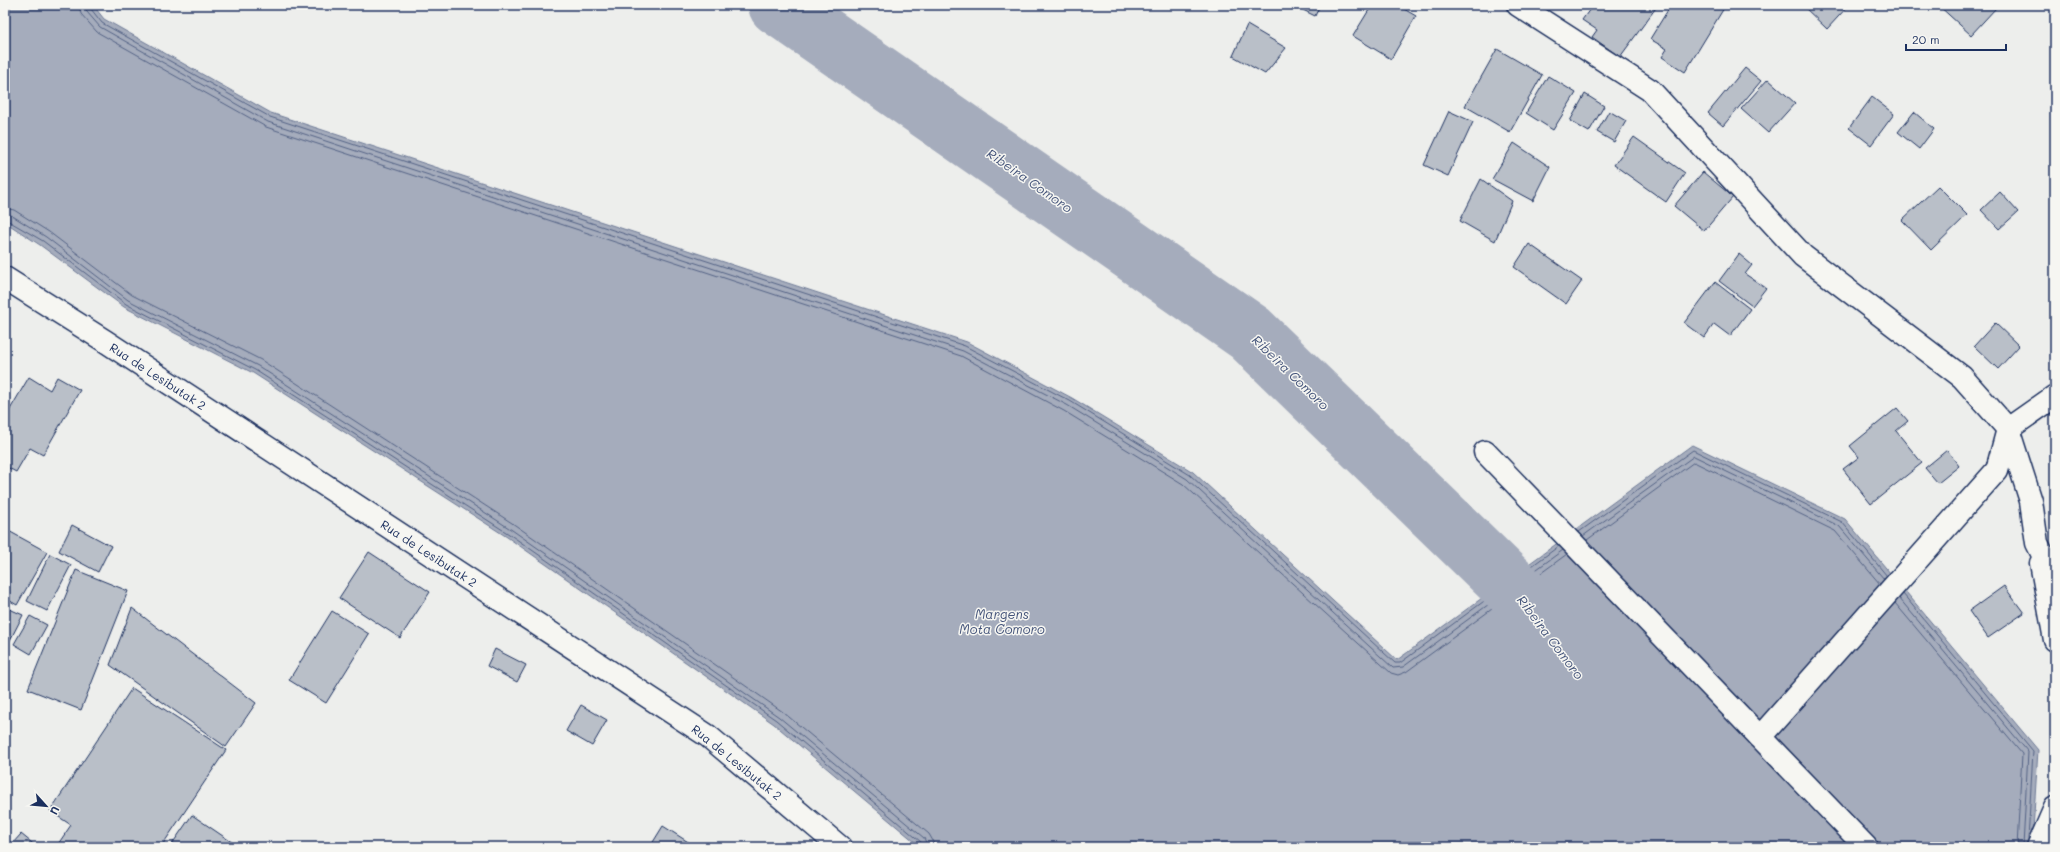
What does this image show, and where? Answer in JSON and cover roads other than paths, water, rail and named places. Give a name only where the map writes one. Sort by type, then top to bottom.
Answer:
[{"type":"street","points":[[1518,5],[1650,90],[1804,256],[1962,377],[2008,428],[2031,501],[2055,640]]},
{"type":"street","name":"Rua de Lesibutak 2","points":[[5,278],[105,341],[708,736],[840,847]]},
{"type":"street","points":[[1760,737],[1997,470],[2008,428],[2055,396]]},
{"type":"street","points":[[1485,452],[1866,847]]},
{"type":"street","points":[[2038,544],[2055,579]]},
{"type":"street","points":[[2038,847],[2055,808]]},
{"type":"water","name":"Margens Mota Comoro","points":[[5,5],[93,5],[104,19],[271,113],[967,342],[1072,398],[1193,472],[1397,660],[1692,445],[1845,519],[2038,750],[2032,847],[921,847],[774,724],[507,537],[253,373],[124,307],[40,245],[5,222]]},
{"type":"waterway","name":"Ribeira Comoro","points":[[778,5],[1250,333],[1523,598],[1558,645]]}]
